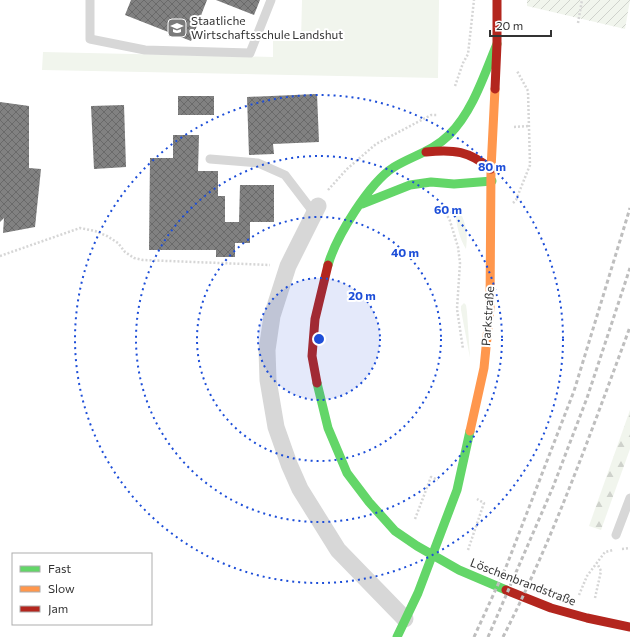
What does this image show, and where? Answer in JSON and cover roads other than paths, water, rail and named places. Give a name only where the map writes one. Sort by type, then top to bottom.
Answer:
[{"type":"main road","name":"Parkstraße","points":[[397,637],[418,593],[458,490],[484,368],[490,307],[497,0]]},
{"type":"main road","name":"Löschenbrandstraße","points":[[497,44],[475,98],[460,122],[449,135],[426,152],[417,155],[393,168],[374,185],[349,221],[338,240],[330,259],[320,292],[315,319],[312,356],[319,395],[328,428],[347,473],[369,502],[395,531],[417,546],[459,570],[482,581],[551,608],[587,618],[630,627]]},
{"type":"main road","points":[[426,152],[438,150],[463,153],[474,156],[492,169]]},
{"type":"main road","points":[[362,204],[410,185],[431,182],[454,184],[492,182]]},
{"type":"street","points":[[316,209],[288,266],[272,316],[267,350],[268,380],[276,427],[289,464],[300,489],[338,550],[405,619]]},
{"type":"lane","points":[[90,0],[90,39],[145,50],[250,53],[271,0]]},
{"type":"lane","points":[[210,159],[258,163],[285,175],[316,209]]},
{"type":"lane","points":[[616,535],[630,498]]},
{"type":"railway","points":[[474,637],[506,567],[574,391],[630,208]]},
{"type":"railway","points":[[488,637],[553,487],[587,398],[630,268]]},
{"type":"railway","points":[[503,637],[539,561],[571,484],[630,327]]},
{"type":"place","name":"Staatliche Wirtschaftsschule Landshut","points":[[177,28]]}]
